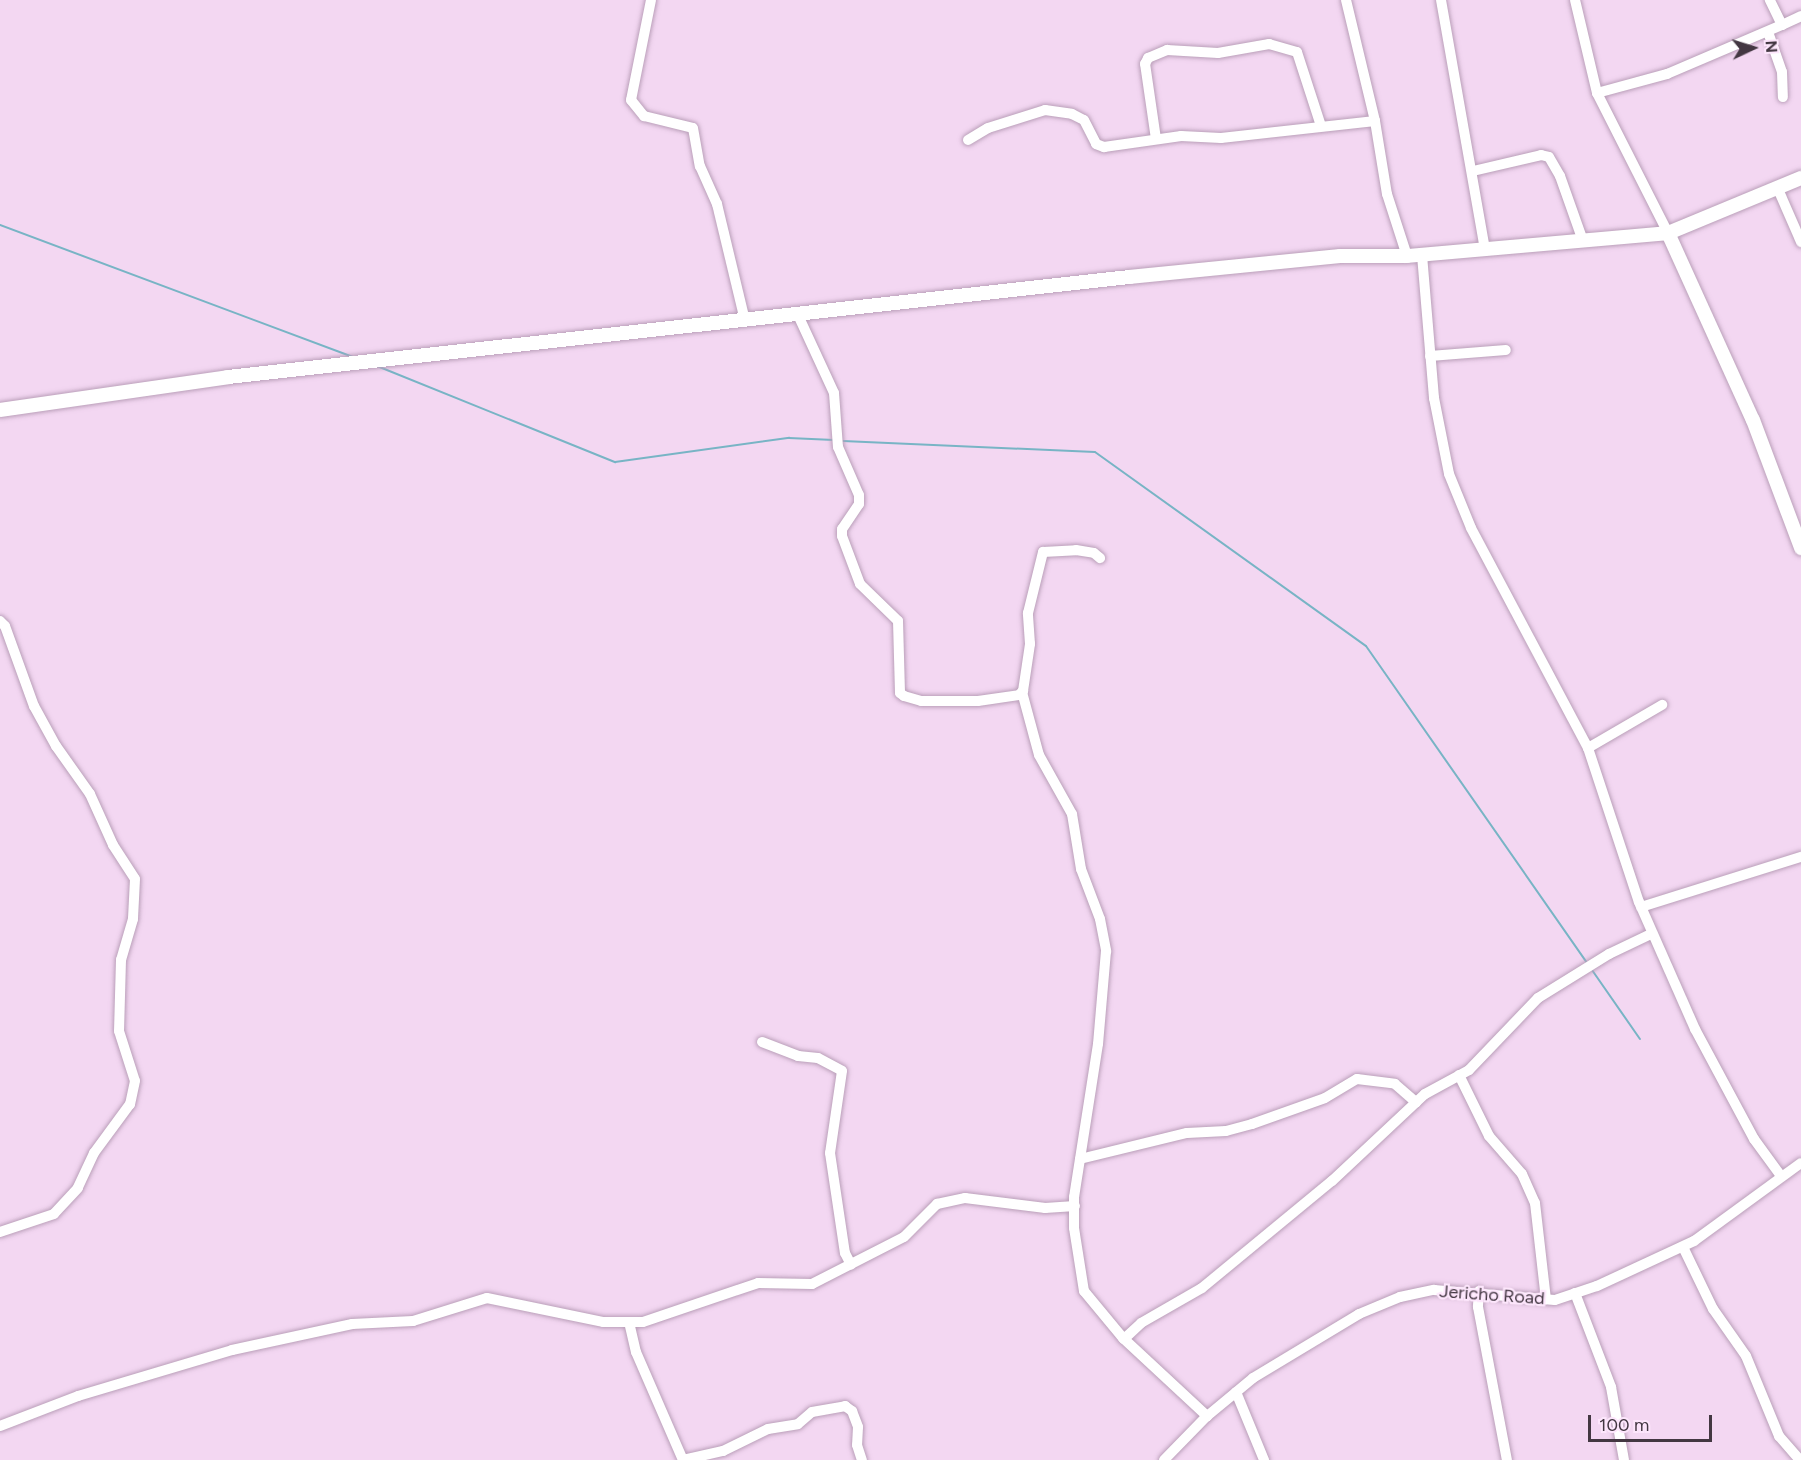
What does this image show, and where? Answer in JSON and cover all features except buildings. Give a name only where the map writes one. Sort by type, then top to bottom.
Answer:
[{"type":"main road","points":[[0,410],[228,376],[1317,258],[1422,255],[1668,233],[1801,178]]},
{"type":"main road","points":[[1668,233],[1753,420],[1801,548]]},
{"type":"street","points":[[651,0],[630,100],[644,116],[693,128],[700,166],[717,204],[745,321]]},
{"type":"street","points":[[1346,0],[1375,121],[1387,194],[1407,256]]},
{"type":"street","points":[[1441,0],[1473,171],[1485,250]]},
{"type":"street","points":[[1575,0],[1597,93],[1668,233]]},
{"type":"street","points":[[1770,0],[1782,25]]},
{"type":"street","points":[[1597,93],[1667,74],[1768,33],[1801,16]]},
{"type":"street","points":[[1768,33],[1782,72],[1783,97]]},
{"type":"street","points":[[1156,139],[1145,64],[1148,58],[1167,50],[1218,53],[1269,44],[1297,52],[1322,126]]},
{"type":"street","points":[[968,140],[988,128],[1045,110],[1072,114],[1084,120],[1096,144],[1104,147],[1156,139],[1221,138],[1375,121]]},
{"type":"street","points":[[1473,171],[1541,155],[1549,157],[1557,169],[1583,241]]},
{"type":"street","points":[[1778,189],[1801,242]]},
{"type":"street","points":[[1422,255],[1434,398],[1449,474],[1471,528],[1588,748],[1651,934],[1695,1029],[1748,1129],[1781,1176]]},
{"type":"street","points":[[798,315],[834,393],[838,447],[859,495],[859,504],[842,529],[844,542],[860,584],[898,621],[900,693],[921,701],[978,701],[1022,692]]},
{"type":"street","points":[[1430,356],[1506,350]]},
{"type":"street","points":[[1100,558],[1094,553],[1076,550],[1043,552],[1028,613],[1030,644],[1022,692],[1039,754],[1072,814],[1086,888],[1104,937],[1107,967],[1080,1159],[1074,1228],[1084,1291],[1124,1339],[1208,1416]]},
{"type":"street","points":[[0,621],[5,626],[34,706],[56,746],[90,794],[113,845],[135,879],[133,919],[121,960],[119,1031],[135,1081],[130,1104],[93,1153],[78,1188],[54,1214],[0,1232]]},
{"type":"street","points":[[1588,748],[1662,705]]},
{"type":"street","points":[[1641,907],[1801,857]]},
{"type":"street","points":[[1124,1339],[1141,1323],[1202,1288],[1332,1181],[1416,1102],[1469,1070],[1538,998],[1609,954],[1651,934]]},
{"type":"street","points":[[762,1042],[798,1056],[818,1058],[842,1071],[830,1153],[844,1253],[851,1265]]},
{"type":"street","points":[[1459,1075],[1489,1136],[1522,1174],[1535,1203],[1546,1299]]},
{"type":"street","points":[[1080,1159],[1187,1133],[1226,1131],[1252,1124],[1326,1098],[1357,1079],[1395,1083],[1416,1102]]},
{"type":"street","name":"Jericho Road","points":[[1164,1460],[1236,1392],[1359,1314],[1400,1297],[1434,1290],[1479,1291],[1546,1299],[1575,1293],[1683,1247],[1801,1163]]},
{"type":"street","points":[[0,1426],[78,1396],[232,1350],[352,1324],[413,1321],[487,1298],[603,1322],[643,1322],[705,1304],[731,1289],[758,1283],[812,1284],[903,1237],[937,1204],[965,1198],[1045,1208],[1075,1206]]},
{"type":"street","points":[[1683,1247],[1713,1309],[1746,1356],[1779,1436],[1800,1460]]},
{"type":"street","points":[[1479,1291],[1478,1307],[1507,1460]]},
{"type":"street","points":[[1575,1293],[1611,1387],[1624,1460]]},
{"type":"street","points":[[629,1322],[651,1389],[683,1460],[723,1451],[768,1429],[798,1424],[812,1412],[845,1406],[852,1412],[858,1427],[857,1445],[862,1460]]},
{"type":"street","points":[[1236,1392],[1264,1460]]},
{"type":"waterway","points":[[0,225],[355,358]]},
{"type":"waterway","points":[[377,366],[615,462],[789,438],[834,440]]},
{"type":"waterway","points":[[843,441],[1095,452],[1366,646],[1587,963]]},
{"type":"waterway","points":[[1592,970],[1640,1039]]}]
